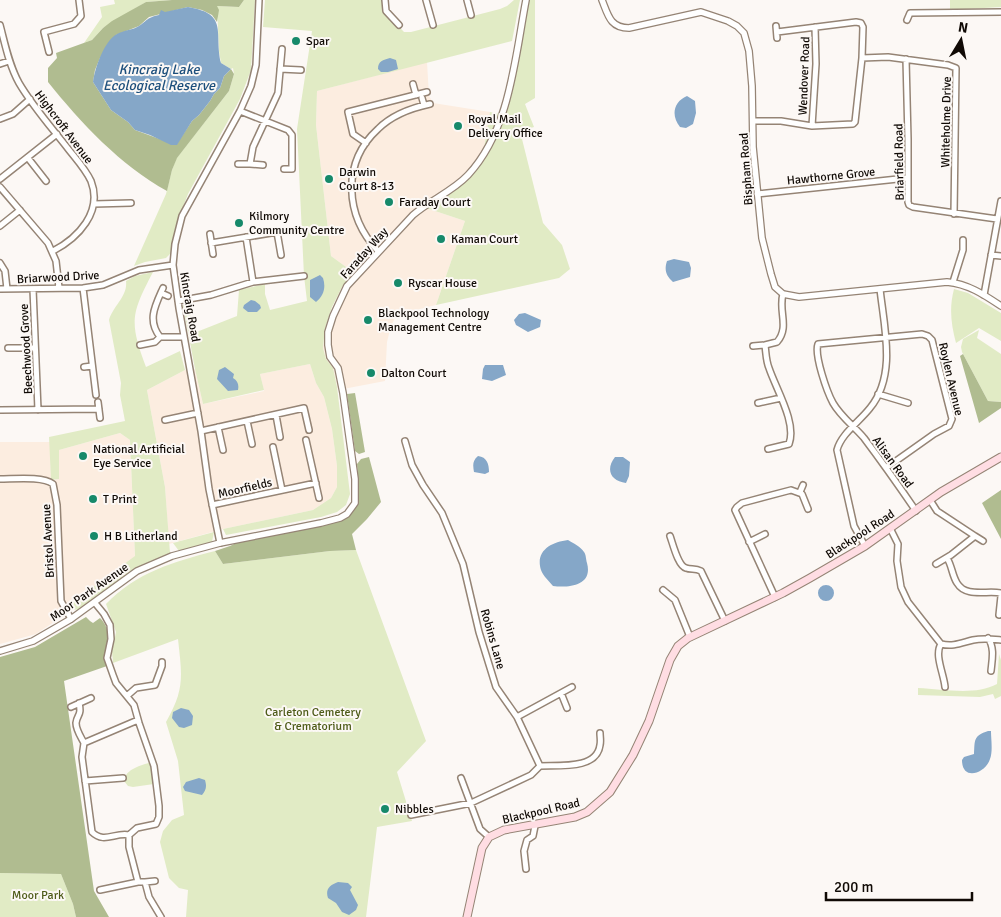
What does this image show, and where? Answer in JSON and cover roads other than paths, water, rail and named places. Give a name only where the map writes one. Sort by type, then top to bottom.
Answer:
[{"type":"main road","name":"Blackpool Road","points":[[467,917],[482,848],[489,837],[504,830],[535,826],[575,817],[588,812],[610,792],[633,755],[649,721],[670,660],[678,646],[690,637],[775,597],[865,546],[930,500],[1001,457]]},
{"type":"street","points":[[49,52],[44,32],[77,22],[81,16],[79,0]]},
{"type":"street","name":"Kincraig Road","points":[[220,543],[212,506],[173,265],[175,244],[182,216],[240,110],[250,86],[256,65],[259,0]]},
{"type":"street","points":[[385,0],[386,11],[398,25]]},
{"type":"street","points":[[426,0],[428,19],[433,25]]},
{"type":"street","points":[[467,0],[472,15]]},
{"type":"street","name":"Faraday Way","points":[[220,543],[340,518],[347,514],[355,503],[355,479],[343,393],[338,368],[330,357],[328,338],[333,316],[343,292],[351,280],[378,250],[418,210],[450,190],[468,175],[491,142],[505,108],[526,0]]},
{"type":"street","name":"Bispham Road","points":[[602,0],[612,22],[622,28],[701,12],[722,18],[737,26],[744,34],[748,46],[752,86],[753,147],[762,238],[771,274],[776,287],[783,294]]},
{"type":"street","points":[[469,6],[475,5]]},
{"type":"street","points":[[903,10],[910,13],[1001,12]]},
{"type":"street","points":[[907,20],[910,13]]},
{"type":"street","points":[[753,121],[781,121],[812,126],[853,124],[855,122],[862,58],[863,27],[861,24],[856,22],[777,32]]},
{"type":"street","name":"Wendover Road","points":[[812,126],[816,27]]},
{"type":"street","name":"Highcroft Avenue","points":[[0,28],[9,61],[19,82],[84,170],[91,182],[94,204]]},
{"type":"street","points":[[250,164],[253,147],[278,93],[282,49]]},
{"type":"street","name":"Whiteholme Drive","points":[[862,58],[888,57],[948,65],[956,68],[954,214]]},
{"type":"street","name":"Briarfield Road","points":[[906,59],[909,205],[913,208],[997,219]]},
{"type":"street","points":[[0,64],[9,61]]},
{"type":"street","points":[[280,68],[301,70]]},
{"type":"street","points":[[378,250],[370,242],[356,216],[352,196],[352,176],[360,152],[377,129],[393,117],[427,105],[419,96],[413,84]]},
{"type":"street","points":[[366,142],[353,134],[348,112],[419,96],[428,92]]},
{"type":"street","points":[[0,119],[12,114],[30,99]]},
{"type":"street","points":[[240,110],[288,130],[292,135],[292,169],[284,169]]},
{"type":"street","points":[[0,179],[57,134]]},
{"type":"street","points":[[28,158],[46,181]]},
{"type":"street","points":[[238,164],[264,165]]},
{"type":"street","name":"Hawthorne Grove","points":[[757,194],[908,178]]},
{"type":"street","points":[[0,187],[48,243],[56,261],[59,288]]},
{"type":"street","points":[[984,295],[1001,201]]},
{"type":"street","points":[[53,252],[72,239],[83,227],[91,214],[94,204],[131,203]]},
{"type":"street","points":[[0,226],[20,210]]},
{"type":"street","points":[[212,243],[276,232],[280,255]]},
{"type":"street","points":[[210,234],[214,254]]},
{"type":"street","points":[[246,237],[253,282]]},
{"type":"street","points":[[952,282],[961,256],[963,240]]},
{"type":"street","points":[[991,255],[1001,256]]},
{"type":"street","points":[[0,264],[5,271],[7,289]]},
{"type":"street","name":"Briarwood Drive","points":[[0,289],[83,288],[103,285],[139,270],[173,265]]},
{"type":"street","points":[[178,300],[211,295],[253,282],[304,276]]},
{"type":"street","points":[[292,277],[292,284]]},
{"type":"street","points":[[753,346],[777,342],[782,334],[784,324],[781,306],[783,294],[799,297],[952,282],[970,287],[1001,306]]},
{"type":"street","name":"Beechwood Grove","points":[[33,288],[38,410]]},
{"type":"street","points":[[83,288],[96,394]]},
{"type":"street","points":[[865,546],[854,526],[837,450],[840,442],[871,407],[884,378],[886,366],[885,337],[880,289]]},
{"type":"street","points":[[160,338],[152,325],[155,307],[162,290],[168,296]]},
{"type":"street","name":"Roylen Avenue","points":[[885,337],[922,334],[930,337],[952,419],[949,426],[934,434],[886,468]]},
{"type":"street","points":[[140,345],[155,342],[160,338],[184,337]]},
{"type":"street","name":"Alisan Road","points":[[885,337],[822,342],[817,346],[822,371],[833,403],[839,413],[853,427],[886,468],[916,511]]},
{"type":"street","points":[[765,345],[768,366],[781,398],[791,432],[790,442],[787,445],[768,449]]},
{"type":"street","points":[[8,348],[35,348]]},
{"type":"street","points":[[84,367],[92,366]]},
{"type":"street","points":[[878,394],[908,404]]},
{"type":"street","points":[[758,403],[781,398]]},
{"type":"street","points":[[98,402],[100,418]]},
{"type":"street","points":[[201,431],[304,408],[309,430]]},
{"type":"street","points":[[0,410],[99,409]]},
{"type":"street","points":[[165,420],[198,413]]},
{"type":"street","points":[[276,414],[280,437]]},
{"type":"street","points":[[247,421],[252,444]]},
{"type":"street","points":[[218,427],[223,450]]},
{"type":"street","points":[[306,440],[319,498]]},
{"type":"street","name":"Robins Lane","points":[[405,442],[412,464],[423,485],[442,513],[463,564],[480,635],[496,686],[517,717],[540,766]]},
{"type":"street","name":"Moorfields","points":[[273,447],[282,490]]},
{"type":"street","name":"Bristol Avenue","points":[[0,479],[39,479],[53,484],[57,505],[61,601],[71,619]]},
{"type":"street","name":"Moorfields","points":[[212,506],[316,483]]},
{"type":"street","points":[[800,492],[803,484]]},
{"type":"street","points":[[775,597],[748,542],[736,513],[737,507],[742,503],[791,490],[800,492],[804,497],[807,506],[799,505]]},
{"type":"street","points":[[930,500],[937,511],[983,541]]},
{"type":"street","points":[[890,528],[898,544],[897,562],[901,587],[908,602],[941,644],[955,645],[988,638],[1001,640]]},
{"type":"street","points":[[748,542],[765,534]]},
{"type":"street","points":[[670,536],[681,565],[687,569],[695,568],[701,571],[725,621]]},
{"type":"street","points":[[936,564],[947,558],[975,536]]},
{"type":"street","name":"Moor Park Avenue","points":[[0,651],[24,645],[71,619],[137,570],[172,556],[220,543]]},
{"type":"street","points":[[947,558],[956,582],[962,589],[1001,595],[999,615]]},
{"type":"street","points":[[663,590],[674,600],[690,637]]},
{"type":"street","points":[[95,603],[110,625],[111,639],[107,658],[113,675],[136,709],[154,766],[159,817],[156,824],[137,828],[129,835],[129,847],[138,882]]},
{"type":"street","points":[[988,638],[993,652],[991,671]]},
{"type":"street","points":[[941,644],[938,648],[945,676],[945,687]]},
{"type":"street","points":[[128,696],[136,688],[157,687],[162,662]]},
{"type":"street","points":[[517,717],[572,687]]},
{"type":"street","points":[[561,693],[567,708]]},
{"type":"street","points":[[71,707],[91,698]]},
{"type":"street","points":[[79,703],[81,712],[76,722],[77,729],[84,743],[82,757],[92,832],[102,838],[120,833],[129,835]]},
{"type":"street","points":[[84,743],[138,720]]},
{"type":"street","points":[[411,815],[471,802],[531,775],[540,766],[586,763],[595,755],[600,747],[600,733]]},
{"type":"street","points":[[461,778],[480,830],[489,837]]},
{"type":"street","points":[[85,781],[120,781]]},
{"type":"street","points":[[526,869],[524,851],[527,840],[533,836],[535,826]]},
{"type":"street","points":[[103,887],[155,881]]},
{"type":"street","points":[[145,882],[149,897],[161,917]]},
{"type":"water","name":"Kincraig Lake Ecological Reserve","points":[[188,7],[201,10],[215,20],[221,63],[231,69],[224,76],[220,88],[192,121],[177,145],[171,145],[135,130],[128,122],[111,110],[93,82],[101,55],[112,37],[137,27],[149,18],[159,15],[161,10],[165,12]]},
{"type":"water","points":[[390,58],[396,60],[398,69],[381,72],[378,66],[383,60]]},
{"type":"water","points":[[687,96],[695,101],[696,113],[693,124],[686,128],[680,127],[677,123],[675,110],[679,102]]},
{"type":"water","points":[[674,259],[689,262],[691,268],[690,277],[673,282],[671,280],[666,273],[666,264],[667,261]]},
{"type":"water","points":[[320,275],[323,278],[324,288],[323,294],[316,302],[310,297],[310,280]]},
{"type":"water","points":[[251,300],[260,305],[261,308],[257,312],[248,312],[243,308]]},
{"type":"water","points":[[525,313],[541,320],[540,327],[528,332],[516,325],[514,320],[519,314]]},
{"type":"water","points":[[485,365],[503,365],[506,375],[492,381],[482,379]]},
{"type":"water","points":[[225,367],[234,374],[233,378],[238,383],[238,390],[228,391],[217,379],[219,370]]},
{"type":"water","points":[[478,456],[487,461],[489,472],[485,474],[474,472],[474,462]]},
{"type":"water","points":[[615,457],[623,457],[630,462],[629,476],[626,483],[617,480],[611,474],[610,466]]},
{"type":"water","points":[[568,540],[585,553],[588,570],[587,576],[579,584],[553,586],[541,570],[540,558],[550,545]]},
{"type":"water","points":[[826,585],[832,587],[834,593],[832,599],[826,601],[820,599],[818,593],[820,587]]},
{"type":"water","points":[[181,708],[189,710],[193,716],[192,725],[184,728],[179,727],[172,718],[173,712]]},
{"type":"water","points":[[991,731],[992,749],[988,764],[979,771],[970,773],[963,767],[962,760],[964,757],[974,754],[974,745],[977,737]]},
{"type":"water","points":[[199,778],[206,782],[206,788],[202,795],[185,791],[183,787],[186,782]]},
{"type":"water","points":[[338,882],[348,883],[352,887],[350,890],[358,905],[356,910],[349,915],[342,912],[336,903],[328,898],[327,892],[329,888]]},
{"type":"place","name":"Spar","points":[[296,41]]},
{"type":"place","name":"Royal Mail Delivery Office","points":[[458,126]]},
{"type":"place","name":"Darwin Court 8-13","points":[[329,179]]},
{"type":"place","name":"Faraday Court","points":[[389,202]]},
{"type":"place","name":"Kilmory Community Centre","points":[[239,223]]},
{"type":"place","name":"Kaman Court","points":[[441,239]]},
{"type":"place","name":"Ryscar House","points":[[398,283]]},
{"type":"place","name":"Blackpool Technology Management Centre","points":[[368,320]]},
{"type":"place","name":"Dalton Court","points":[[371,373]]},
{"type":"place","name":"National Artificial Eye Service","points":[[83,456]]},
{"type":"place","name":"T Print","points":[[93,499]]},
{"type":"place","name":"H B Litherland","points":[[94,536]]},
{"type":"place","name":"Nibbles","points":[[385,809]]},
{"type":"park label","name":"Carleton Cemetery & Crematorium","points":[[313,719]]},
{"type":"park label","name":"Moor Park","points":[[38,895]]}]
